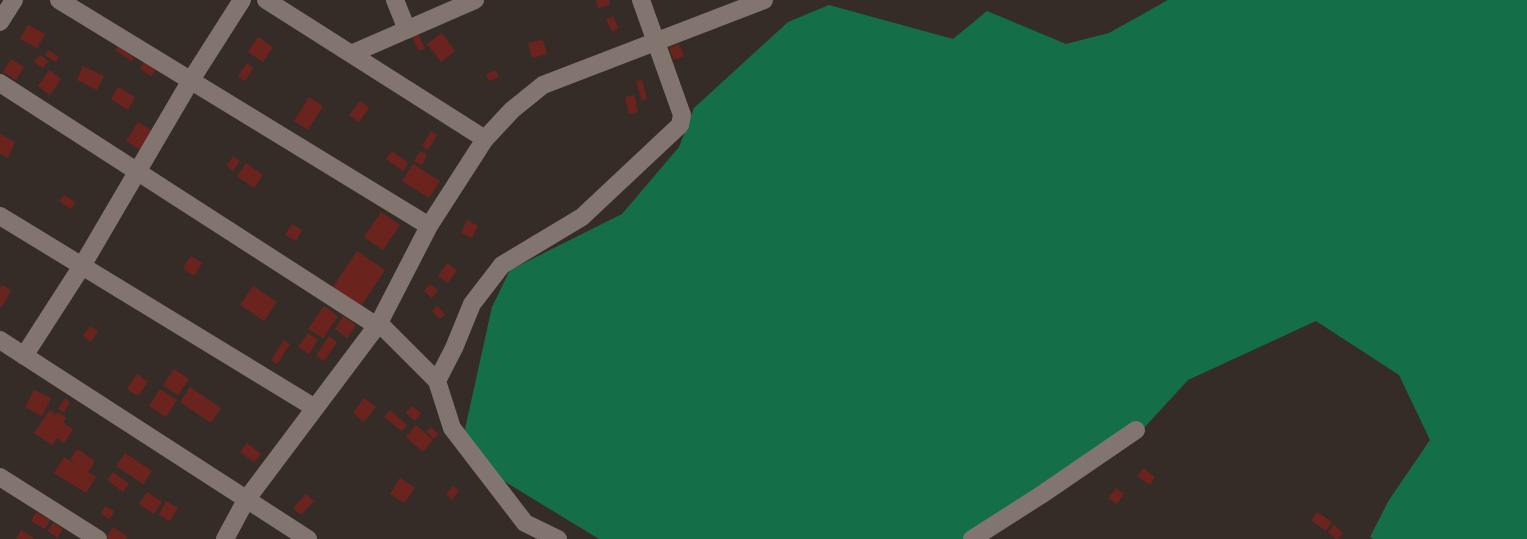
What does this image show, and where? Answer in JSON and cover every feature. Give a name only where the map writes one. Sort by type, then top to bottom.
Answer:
[{"type":"street","points":[[0,22],[14,0]]},
{"type":"street","points":[[60,0],[429,226]]},
{"type":"street","points":[[24,356],[82,266],[191,80],[242,0]]},
{"type":"street","points":[[266,0],[485,139]]},
{"type":"street","points":[[395,0],[407,30]]},
{"type":"street","points":[[351,54],[475,0]]},
{"type":"street","points":[[437,381],[472,304],[502,265],[582,217],[680,125],[682,115],[641,0]]},
{"type":"street","points":[[225,539],[246,500],[378,324],[429,226],[485,139],[512,110],[544,85],[764,0]]},
{"type":"street","points":[[0,83],[378,324],[437,381],[453,428],[525,523],[558,539]]},
{"type":"street","points":[[0,216],[314,408]]},
{"type":"street","points":[[0,340],[308,539]]},
{"type":"street","points":[[972,539],[1136,430]]},
{"type":"street","points":[[0,477],[98,539]]},
{"type":"green space","points":[[1168,0],[1527,0],[1527,539],[1370,537],[1389,500],[1430,440],[1399,375],[1316,321],[1188,380],[1143,429],[981,539],[599,539],[489,472],[463,438],[492,307],[510,270],[622,214],[679,147],[694,108],[788,22],[829,5],[953,39],[987,11],[1066,44],[1109,33]]},
{"type":"building","points":[[596,0],[609,0],[610,5],[598,8]]},
{"type":"building","points":[[613,16],[619,28],[612,31],[606,20]]},
{"type":"building","points":[[28,25],[45,34],[37,48],[20,39]]},
{"type":"building","points":[[442,33],[455,51],[441,62],[427,44]]},
{"type":"building","points":[[418,34],[425,48],[419,51],[412,37]]},
{"type":"building","points":[[258,37],[273,47],[263,62],[248,52]]},
{"type":"building","points":[[543,40],[547,54],[532,58],[528,43]]},
{"type":"building","points":[[679,44],[684,56],[674,60],[669,48]]},
{"type":"building","points":[[118,46],[134,58],[132,61],[115,50]]},
{"type":"building","points":[[48,50],[59,57],[56,62],[45,55]]},
{"type":"building","points":[[40,55],[48,61],[43,68],[34,62]]},
{"type":"building","points":[[11,59],[24,67],[16,80],[3,72]]},
{"type":"building","points":[[144,62],[156,70],[151,76],[140,69]]},
{"type":"building","points":[[247,63],[253,68],[245,81],[238,76]]},
{"type":"building","points":[[83,66],[104,76],[97,90],[77,80]]},
{"type":"building","points":[[49,70],[61,79],[50,95],[38,86]]},
{"type":"building","points":[[496,70],[499,77],[489,81],[486,74]]},
{"type":"building","points":[[642,80],[647,99],[642,101],[636,81]]},
{"type":"building","points":[[118,87],[135,97],[128,110],[111,99]]},
{"type":"building","points":[[634,95],[638,112],[629,114],[625,97]]},
{"type":"building","points":[[309,97],[323,106],[308,130],[294,121]]},
{"type":"building","points":[[360,101],[369,108],[359,122],[349,115]]},
{"type":"building","points":[[138,122],[156,133],[144,152],[126,141]]},
{"type":"building","points":[[431,131],[437,135],[428,150],[422,146]]},
{"type":"building","points":[[0,134],[15,142],[8,158],[0,154]]},
{"type":"building","points":[[392,151],[408,163],[403,171],[386,159]]},
{"type":"building","points":[[420,151],[427,155],[422,165],[414,161]]},
{"type":"building","points":[[233,156],[240,161],[233,171],[227,166]]},
{"type":"building","points":[[246,163],[263,175],[254,188],[237,176]]},
{"type":"building","points":[[413,164],[440,181],[429,198],[402,181]]},
{"type":"building","points":[[64,195],[75,202],[71,209],[59,201]]},
{"type":"building","points":[[381,212],[400,225],[383,250],[364,237]]},
{"type":"building","points":[[467,220],[478,226],[472,238],[461,233]]},
{"type":"building","points":[[292,224],[302,230],[296,241],[285,235]]},
{"type":"building","points":[[357,251],[385,270],[359,309],[331,290]]},
{"type":"building","points":[[191,256],[202,263],[194,276],[183,268]]},
{"type":"building","points":[[447,263],[457,270],[448,283],[438,276]]},
{"type":"building","points":[[430,284],[438,290],[432,298],[424,291]]},
{"type":"building","points":[[2,285],[11,290],[2,307],[0,288]]},
{"type":"building","points":[[253,286],[277,302],[264,321],[240,305]]},
{"type":"building","points":[[324,306],[338,316],[323,338],[308,329]]},
{"type":"building","points":[[437,306],[445,314],[440,319],[432,311]]},
{"type":"building","points":[[343,316],[356,325],[347,338],[335,329]]},
{"type":"building","points":[[90,326],[98,331],[91,342],[83,336]]},
{"type":"building","points":[[308,333],[318,340],[309,354],[298,347]]},
{"type":"building","points":[[329,336],[337,342],[324,361],[316,356]]},
{"type":"building","points":[[284,340],[290,344],[277,364],[271,360]]},
{"type":"building","points":[[174,369],[189,379],[178,395],[163,385]]},
{"type":"building","points":[[137,374],[148,382],[138,396],[127,389]]},
{"type":"building","points":[[190,387],[221,408],[211,423],[180,402]]},
{"type":"building","points":[[160,389],[177,400],[166,417],[149,406]]},
{"type":"building","points":[[34,390],[51,398],[42,416],[25,407]]},
{"type":"building","points":[[65,398],[70,402],[64,412],[58,409]]},
{"type":"building","points":[[364,398],[376,407],[364,422],[353,413]]},
{"type":"building","points":[[412,406],[421,413],[415,421],[406,413]]},
{"type":"building","points":[[50,410],[66,418],[63,423],[73,429],[64,443],[57,438],[52,445],[34,433]]},
{"type":"building","points":[[390,410],[407,425],[402,431],[384,417]]},
{"type":"building","points":[[416,425],[433,440],[423,452],[406,437]]},
{"type":"building","points":[[431,427],[439,434],[434,439],[426,432]]},
{"type":"building","points":[[247,443],[261,454],[254,462],[240,452]]},
{"type":"building","points":[[77,449],[95,461],[88,472],[96,477],[86,493],[54,473],[64,457],[83,469],[70,460]]},
{"type":"building","points":[[125,453],[152,471],[143,484],[116,466]]},
{"type":"building","points":[[1143,468],[1155,477],[1150,485],[1137,476]]},
{"type":"building","points":[[113,472],[129,484],[123,492],[107,480]]},
{"type":"building","points":[[400,478],[415,488],[404,503],[390,494]]},
{"type":"building","points":[[453,486],[459,491],[452,500],[446,494]]},
{"type":"building","points":[[1116,488],[1124,494],[1117,504],[1108,498]]},
{"type":"building","points":[[147,492],[162,502],[154,514],[139,504]]},
{"type":"building","points":[[306,494],[314,501],[301,515],[293,508]]},
{"type":"building","points":[[166,501],[178,508],[170,521],[159,515]]},
{"type":"building","points":[[105,506],[114,511],[110,519],[101,514]]},
{"type":"building","points":[[36,512],[50,520],[45,529],[31,521]]},
{"type":"building","points":[[1317,512],[1332,522],[1326,531],[1311,520]]},
{"type":"building","points":[[53,523],[63,529],[57,538],[48,531]]},
{"type":"building","points":[[1334,525],[1343,533],[1338,539],[1328,532]]},
{"type":"building","points":[[113,527],[128,537],[106,537]]},
{"type":"building","points":[[21,530],[35,539],[16,539]]}]
